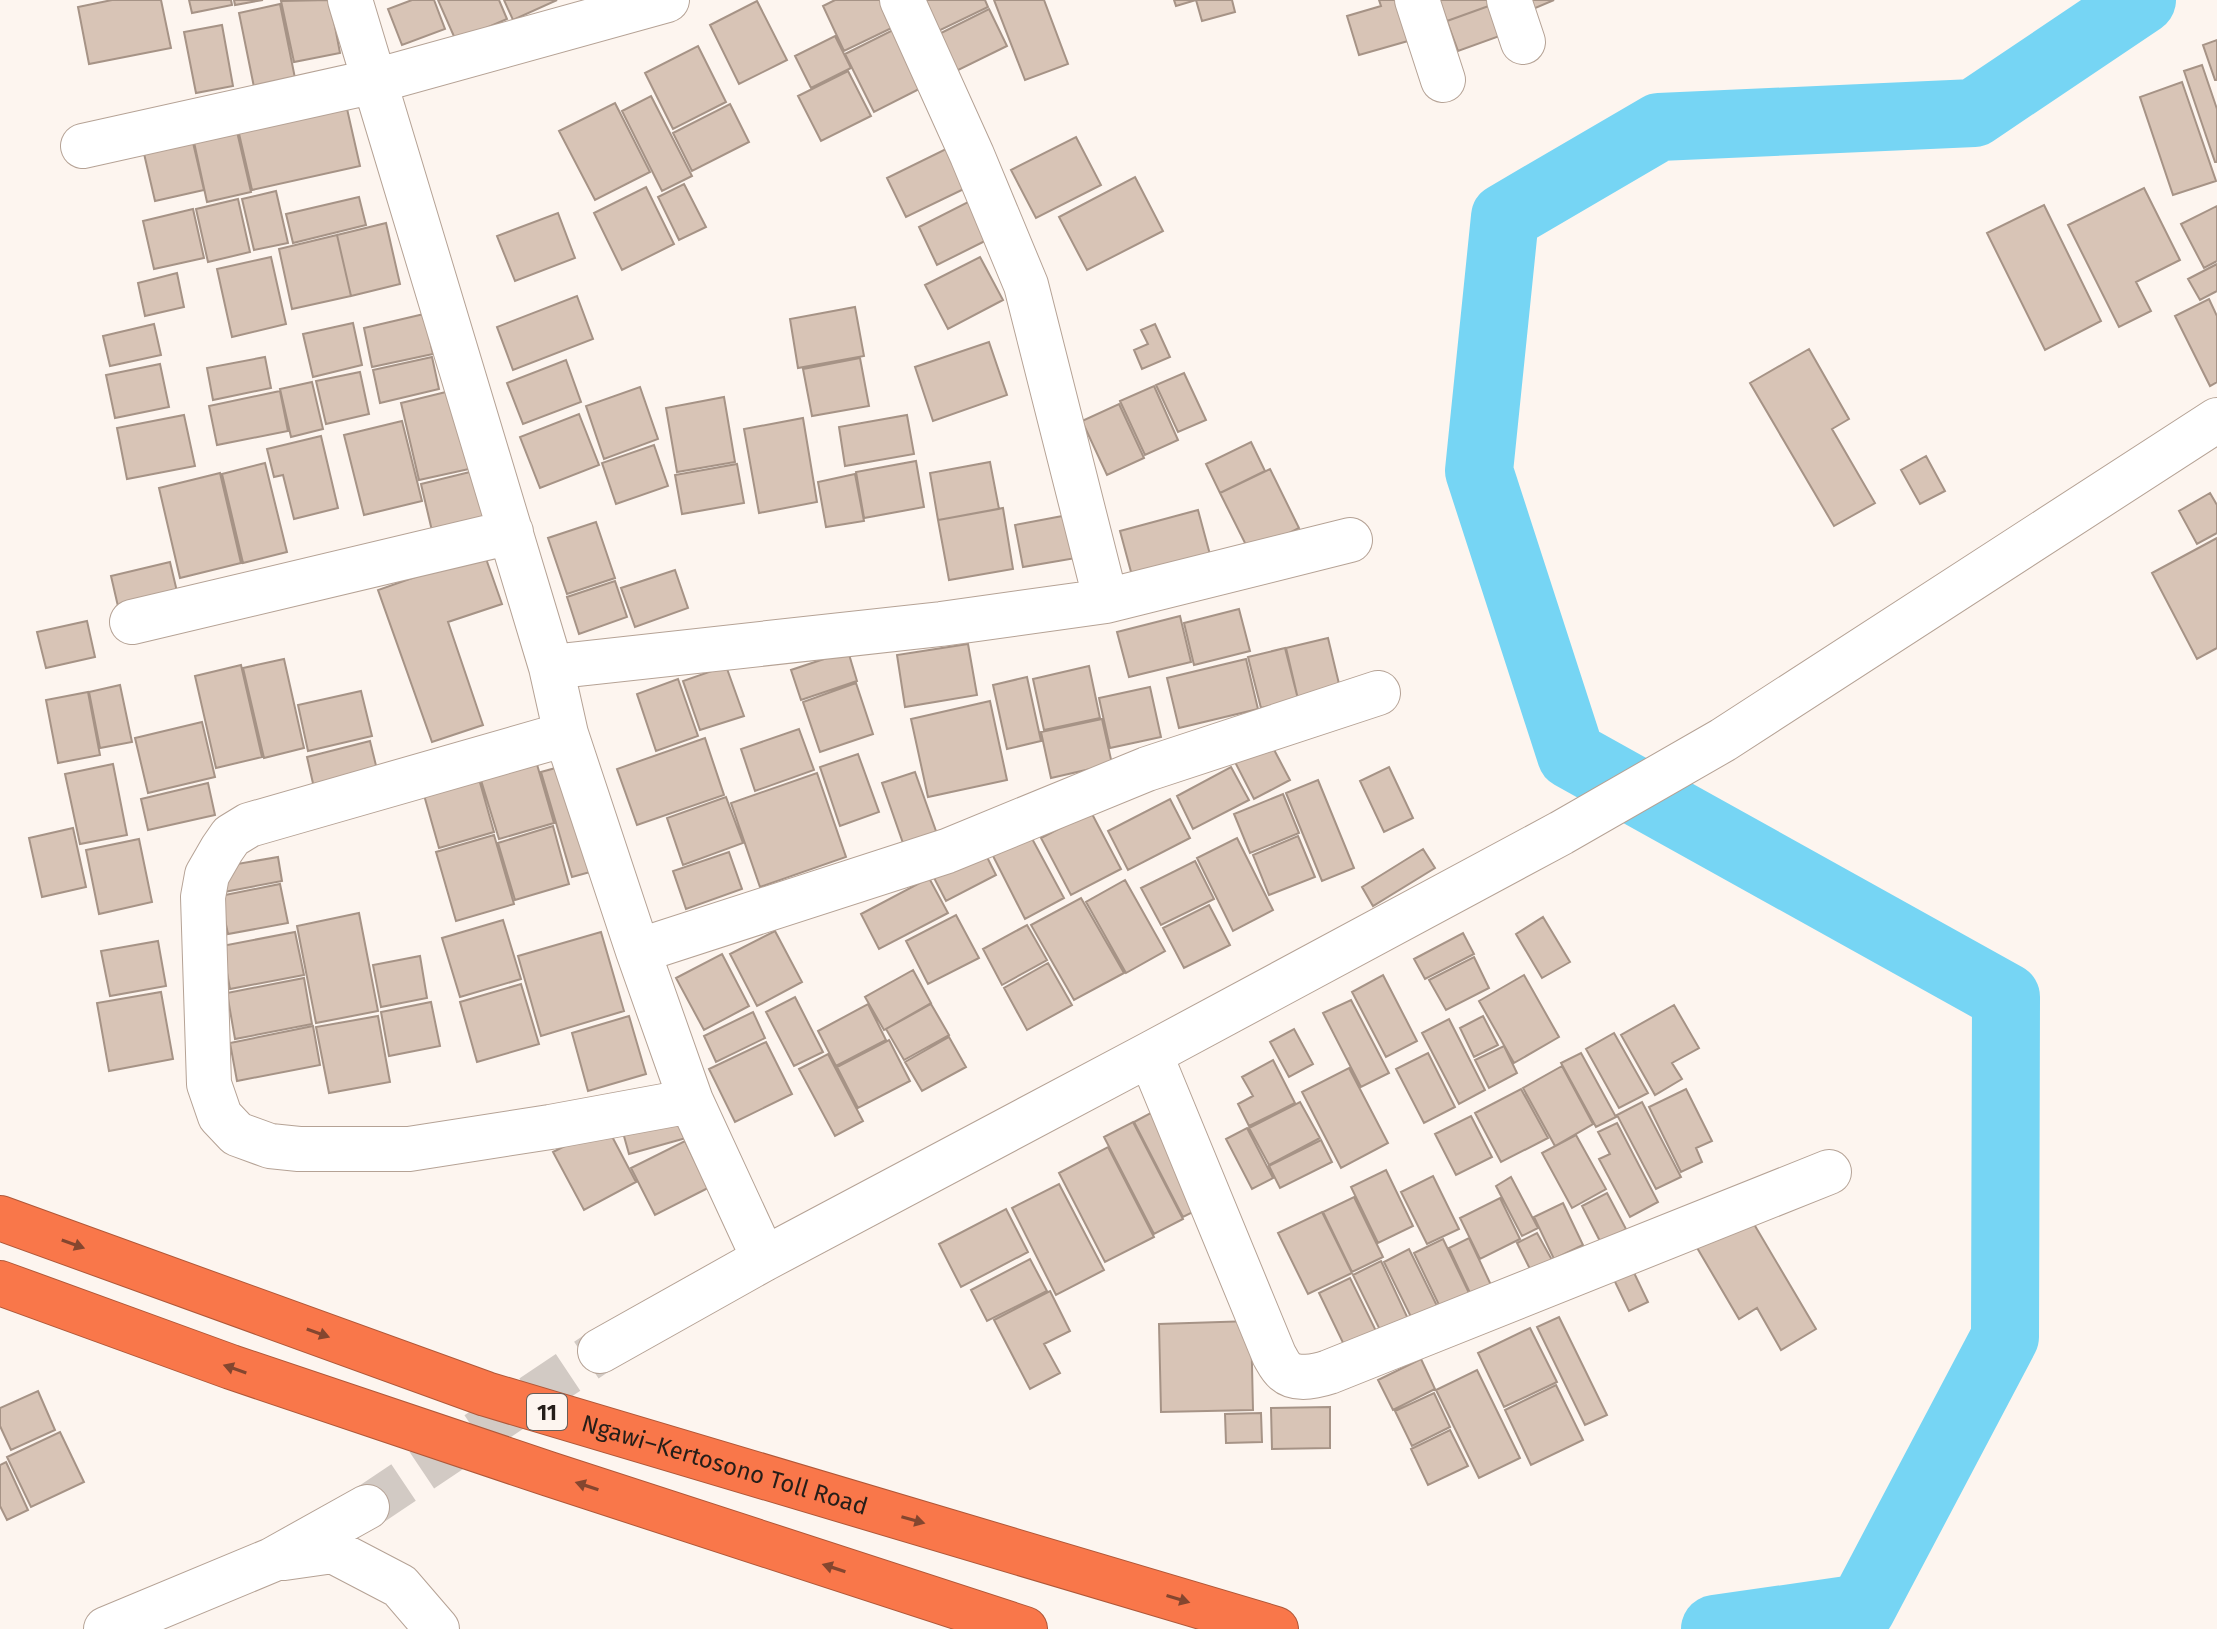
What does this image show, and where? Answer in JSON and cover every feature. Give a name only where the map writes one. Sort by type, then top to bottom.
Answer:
[{"type":"highway","name":"Ngawi–Kertosono Toll Road","points":[[0,1218],[486,1394],[1276,1629]]},
{"type":"highway","name":"11","points":[[0,1283],[231,1367],[1025,1629]]},
{"type":"street","points":[[350,0],[551,667],[566,734],[691,1101],[764,1259]]},
{"type":"street","points":[[83,146],[375,81],[667,0]]},
{"type":"street","points":[[902,0],[1026,285],[1106,601]]},
{"type":"street","points":[[1417,0],[1443,80]]},
{"type":"street","points":[[1509,0],[1523,42]]},
{"type":"street","points":[[600,1351],[764,1259],[1561,833],[1723,740],[2217,420]]},
{"type":"street","points":[[132,622],[511,532]]},
{"type":"street","points":[[551,667],[941,624],[1106,601],[1350,540]]},
{"type":"street","points":[[638,951],[947,851],[1147,769],[1378,693]]},
{"type":"street","points":[[566,734],[249,825],[231,836],[207,875],[203,897],[209,1084],[220,1116],[237,1134],[270,1146],[299,1149],[409,1149],[691,1101]]},
{"type":"street","points":[[1150,1054],[1274,1355],[1284,1371],[1292,1376],[1314,1377],[1329,1372],[1829,1172]]},
{"type":"street","points":[[106,1629],[272,1560],[367,1507]]},
{"type":"street","points":[[272,1560],[333,1551],[400,1586],[437,1629]]},
{"type":"building","points":[[112,0],[161,0],[171,48],[89,64],[78,7]]},
{"type":"building","points":[[189,0],[231,0],[232,5],[192,13]]},
{"type":"building","points":[[234,0],[263,0],[235,5]]},
{"type":"building","points":[[330,0],[340,53],[294,62],[281,1]]},
{"type":"building","points":[[412,0],[434,0],[445,29],[402,45],[388,9]]},
{"type":"building","points":[[438,0],[499,0],[507,19],[456,41]]},
{"type":"building","points":[[504,0],[557,0],[513,20]]},
{"type":"building","points":[[835,0],[891,0],[902,23],[844,51],[823,6]]},
{"type":"building","points":[[911,0],[985,0],[988,7],[928,36]]},
{"type":"building","points":[[994,0],[1044,0],[1068,64],[1025,80]]},
{"type":"building","points":[[1174,0],[1196,0],[1176,6]]},
{"type":"building","points":[[1196,0],[1232,0],[1235,12],[1202,21]]},
{"type":"building","points":[[1379,0],[1403,0],[1415,39],[1359,55],[1347,16],[1381,6]]},
{"type":"building","points":[[1439,0],[1496,0],[1497,3],[1447,21]]},
{"type":"building","points":[[1529,0],[1554,0],[1533,9]]},
{"type":"building","points":[[757,1],[787,60],[739,84],[710,25]]},
{"type":"building","points":[[1497,3],[1508,33],[1458,51],[1447,21]]},
{"type":"building","points":[[280,4],[296,83],[255,92],[239,13]]},
{"type":"building","points":[[989,9],[1007,46],[944,77],[925,41]]},
{"type":"building","points":[[222,25],[233,86],[196,93],[184,32]]},
{"type":"building","points":[[903,25],[931,83],[874,112],[845,54]]},
{"type":"building","points":[[835,36],[851,68],[811,88],[795,56]]},
{"type":"building","points":[[2217,40],[2217,80],[2215,80],[2203,45]]},
{"type":"building","points":[[698,46],[726,102],[673,129],[645,73]]},
{"type":"building","points":[[2202,65],[2217,109],[2217,162],[2184,71]]},
{"type":"building","points":[[848,71],[871,116],[821,141],[798,96]]},
{"type":"building","points":[[2182,82],[2216,181],[2173,195],[2140,97]]},
{"type":"building","points":[[651,96],[692,176],[662,191],[622,111]]},
{"type":"building","points":[[345,100],[360,166],[252,190],[237,125]]},
{"type":"building","points":[[615,103],[650,172],[595,200],[559,131]]},
{"type":"building","points":[[730,104],[749,142],[692,171],[673,133]]},
{"type":"building","points":[[235,123],[251,192],[207,202],[192,133]]},
{"type":"building","points":[[191,134],[204,190],[155,201],[142,145]]},
{"type":"building","points":[[1076,137],[1101,185],[1036,218],[1011,170]]},
{"type":"building","points":[[948,148],[968,187],[906,217],[887,178]]},
{"type":"building","points":[[1135,177],[1163,231],[1087,270],[1059,217]]},
{"type":"building","points":[[684,184],[706,227],[679,240],[658,197]]},
{"type":"building","points":[[646,187],[674,244],[622,270],[594,213]]},
{"type":"building","points":[[2144,188],[2180,260],[2136,282],[2151,311],[2119,327],[2068,225]]},
{"type":"building","points":[[276,191],[288,243],[254,250],[242,199]]},
{"type":"building","points":[[359,197],[366,225],[293,243],[286,214]]},
{"type":"building","points":[[238,199],[250,252],[208,262],[196,209]]},
{"type":"building","points":[[970,201],[989,239],[937,265],[919,227]]},
{"type":"building","points":[[2044,205],[2101,321],[2045,350],[1987,233]]},
{"type":"building","points":[[2217,206],[2217,261],[2204,268],[2181,224]]},
{"type":"building","points":[[193,209],[204,258],[154,269],[143,221]]},
{"type":"building","points":[[558,213],[575,258],[515,281],[497,236]]},
{"type":"building","points":[[386,223],[400,284],[351,296],[337,235]]},
{"type":"building","points":[[337,235],[351,296],[292,309],[279,249]]},
{"type":"building","points":[[271,257],[286,324],[232,337],[217,269]]},
{"type":"building","points":[[980,257],[1003,300],[948,329],[925,285]]},
{"type":"building","points":[[2217,264],[2217,291],[2200,300],[2188,279]]},
{"type":"building","points":[[177,273],[184,307],[145,316],[138,283]]},
{"type":"building","points":[[577,296],[593,339],[513,370],[497,327]]},
{"type":"building","points":[[2209,299],[2217,316],[2217,382],[2210,386],[2175,316]]},
{"type":"building","points":[[855,307],[864,356],[798,368],[790,319]]},
{"type":"building","points":[[424,314],[433,354],[372,367],[364,328]]},
{"type":"building","points":[[353,323],[362,365],[313,377],[303,334]]},
{"type":"building","points":[[154,324],[161,355],[110,366],[103,336]]},
{"type":"building","points":[[1155,324],[1170,357],[1142,369],[1134,350],[1148,344],[1141,330]]},
{"type":"building","points":[[989,342],[1007,395],[933,421],[915,367]]},
{"type":"building","points":[[1809,349],[1849,419],[1832,429],[1875,503],[1834,526],[1750,383]]},
{"type":"building","points":[[265,357],[271,388],[213,400],[207,368]]},
{"type":"building","points":[[432,357],[439,389],[380,403],[373,370]]},
{"type":"building","points":[[860,358],[869,406],[812,416],[803,369]]},
{"type":"building","points":[[566,360],[581,402],[523,424],[507,383]]},
{"type":"building","points":[[160,364],[169,407],[115,418],[106,375]]},
{"type":"building","points":[[360,372],[369,414],[326,424],[316,381]]},
{"type":"building","points":[[1184,373],[1206,420],[1178,432],[1156,385]]},
{"type":"building","points":[[312,382],[323,429],[291,437],[280,389]]},
{"type":"building","points":[[1154,386],[1178,440],[1145,455],[1120,401]]},
{"type":"building","points":[[640,387],[658,439],[604,459],[586,406]]},
{"type":"building","points":[[280,391],[288,431],[217,445],[209,406]]},
{"type":"building","points":[[450,391],[469,469],[419,480],[401,403]]},
{"type":"building","points":[[724,397],[735,462],[677,472],[666,408]]},
{"type":"building","points":[[1119,404],[1144,458],[1107,475],[1082,421]]},
{"type":"building","points":[[579,414],[599,465],[540,488],[520,437]]},
{"type":"building","points":[[184,415],[195,466],[127,479],[117,428]]},
{"type":"building","points":[[907,415],[914,454],[845,466],[839,427]]},
{"type":"building","points":[[803,418],[817,502],[759,513],[744,429]]},
{"type":"building","points":[[402,421],[422,501],[364,515],[344,435]]},
{"type":"building","points":[[321,436],[338,508],[294,519],[283,475],[274,477],[267,449]]},
{"type":"building","points":[[1251,442],[1265,471],[1220,493],[1206,464]]},
{"type":"building","points":[[654,445],[668,486],[616,504],[602,463]]},
{"type":"building","points":[[1926,456],[1945,491],[1920,504],[1901,470]]},
{"type":"building","points":[[916,461],[924,507],[864,518],[856,472]]},
{"type":"building","points":[[990,462],[999,509],[938,520],[930,473]]},
{"type":"building","points":[[265,463],[287,552],[243,563],[222,474]]},
{"type":"building","points":[[737,464],[744,503],[682,514],[675,475]]},
{"type":"building","points":[[1270,469],[1299,528],[1250,553],[1220,493]]},
{"type":"building","points":[[474,471],[486,523],[433,535],[421,484]]},
{"type":"building","points":[[220,473],[241,563],[180,578],[159,488]]},
{"type":"building","points":[[855,474],[864,521],[826,527],[818,482]]},
{"type":"building","points":[[2210,493],[2217,505],[2217,533],[2197,544],[2179,511]]},
{"type":"building","points":[[1003,508],[1013,569],[949,580],[938,520]]},
{"type":"building","points":[[1198,510],[1212,562],[1134,583],[1120,531]]},
{"type":"building","points":[[1068,515],[1076,558],[1023,567],[1015,525]]},
{"type":"building","points":[[596,522],[615,578],[567,594],[548,538]]},
{"type":"building","points":[[2217,538],[2217,648],[2197,659],[2152,573]]},
{"type":"building","points":[[484,553],[502,604],[448,622],[483,725],[432,742],[378,590]]},
{"type":"building","points":[[170,562],[179,600],[120,615],[111,576]]},
{"type":"building","points":[[675,570],[688,608],[635,627],[621,588]]},
{"type":"building","points":[[615,581],[627,617],[579,634],[567,597]]},
{"type":"building","points":[[1239,609],[1250,651],[1194,665],[1184,623]]},
{"type":"building","points":[[1180,616],[1191,662],[1129,677],[1117,632]]},
{"type":"building","points":[[87,621],[95,657],[46,668],[37,632]]},
{"type":"building","points":[[1328,638],[1340,688],[1298,699],[1286,648]]},
{"type":"building","points":[[968,644],[977,695],[905,707],[897,655]]},
{"type":"building","points":[[1285,648],[1298,699],[1261,708],[1248,657]]},
{"type":"building","points":[[848,651],[857,681],[801,700],[791,670]]},
{"type":"building","points":[[284,659],[304,748],[264,758],[243,668]]},
{"type":"building","points":[[1246,659],[1258,709],[1179,728],[1167,678]]},
{"type":"building","points":[[241,665],[262,757],[216,768],[195,676]]},
{"type":"building","points":[[726,666],[744,716],[700,730],[683,681]]},
{"type":"building","points":[[1089,666],[1100,718],[1044,730],[1033,679]]},
{"type":"building","points":[[1027,677],[1041,741],[1007,749],[993,685]]},
{"type":"building","points":[[678,679],[698,736],[656,751],[637,694]]},
{"type":"building","points":[[856,683],[873,734],[820,752],[803,702]]},
{"type":"building","points":[[120,685],[132,742],[100,748],[89,692]]},
{"type":"building","points":[[1150,687],[1161,737],[1110,748],[1099,698]]},
{"type":"building","points":[[361,691],[372,736],[308,751],[298,705]]},
{"type":"building","points":[[88,692],[100,755],[58,763],[46,700]]},
{"type":"building","points":[[990,701],[1007,780],[928,797],[911,719]]},
{"type":"building","points":[[1102,719],[1112,764],[1051,778],[1041,732]]},
{"type":"building","points":[[202,722],[215,777],[148,793],[135,738]]},
{"type":"building","points":[[799,729],[814,770],[755,791],[741,749]]},
{"type":"building","points":[[705,738],[724,795],[637,825],[617,769]]},
{"type":"building","points":[[370,741],[381,786],[317,801],[307,757]]},
{"type":"building","points":[[1271,744],[1290,780],[1254,799],[1235,762]]},
{"type":"building","points":[[858,754],[879,812],[840,826],[820,767]]},
{"type":"building","points":[[536,761],[554,823],[499,839],[480,777]]},
{"type":"building","points":[[113,764],[127,835],[80,844],[65,774]]},
{"type":"building","points":[[570,764],[601,869],[572,877],[541,772]]},
{"type":"building","points":[[475,765],[494,832],[439,848],[420,781]]},
{"type":"building","points":[[1231,767],[1249,800],[1193,829],[1177,796]]},
{"type":"building","points":[[1389,767],[1413,818],[1384,832],[1360,781]]},
{"type":"building","points":[[915,772],[937,834],[904,846],[882,783]]},
{"type":"building","points":[[817,773],[846,857],[760,887],[731,803]]},
{"type":"building","points":[[1318,780],[1354,868],[1322,881],[1286,793]]},
{"type":"building","points":[[208,783],[215,815],[148,830],[141,799]]},
{"type":"building","points":[[1283,794],[1299,833],[1250,853],[1234,814]]},
{"type":"building","points":[[726,797],[743,843],[683,865],[667,818]]},
{"type":"building","points":[[1170,799],[1190,838],[1128,870],[1108,831]]},
{"type":"building","points":[[1091,812],[1121,869],[1071,895],[1041,838]]},
{"type":"building","points":[[553,826],[569,884],[515,900],[498,843]]},
{"type":"building","points":[[73,828],[86,887],[42,897],[29,838]]},
{"type":"building","points":[[1029,833],[1064,898],[1025,919],[991,852]]},
{"type":"building","points":[[494,835],[514,904],[456,921],[436,852]]},
{"type":"building","points":[[1298,836],[1315,877],[1269,895],[1253,855]]},
{"type":"building","points":[[1237,838],[1273,910],[1233,931],[1197,858]]},
{"type":"building","points":[[139,839],[152,902],[99,914],[86,850]]},
{"type":"building","points":[[983,849],[996,875],[946,901],[932,874]]},
{"type":"building","points":[[1423,849],[1435,868],[1373,906],[1362,887]]},
{"type":"building","points":[[729,852],[742,889],[686,909],[673,871]]},
{"type":"building","points":[[278,857],[282,881],[224,892],[220,867]]},
{"type":"building","points":[[1195,861],[1214,899],[1161,925],[1141,888]]},
{"type":"building","points":[[929,878],[948,913],[879,949],[861,914]]},
{"type":"building","points":[[1125,880],[1165,951],[1126,973],[1086,902]]},
{"type":"building","points":[[280,884],[288,923],[228,934],[220,896]]},
{"type":"building","points":[[1081,898],[1124,973],[1074,1000],[1031,925]]},
{"type":"building","points":[[1209,905],[1230,945],[1184,968],[1163,928]]},
{"type":"building","points":[[359,913],[378,1011],[316,1023],[297,926]]},
{"type":"building","points":[[956,915],[979,958],[928,984],[906,941]]},
{"type":"building","points":[[1543,917],[1570,962],[1542,978],[1516,934]]},
{"type":"building","points":[[503,920],[521,979],[460,997],[442,938]]},
{"type":"building","points":[[1027,925],[1047,960],[1002,985],[983,949]]},
{"type":"building","points":[[775,931],[802,982],[757,1006],[730,954]]},
{"type":"building","points":[[295,932],[304,975],[230,989],[222,946]]},
{"type":"building","points":[[601,932],[624,1011],[541,1036],[518,956]]},
{"type":"building","points":[[1463,933],[1474,954],[1425,979],[1414,959]]},
{"type":"building","points":[[158,941],[166,986],[110,996],[101,951]]},
{"type":"building","points":[[722,954],[749,1006],[704,1030],[676,978]]},
{"type":"building","points":[[420,956],[427,998],[381,1007],[373,965]]},
{"type":"building","points":[[1474,957],[1489,988],[1446,1010],[1429,980]]},
{"type":"building","points":[[1048,963],[1072,1005],[1027,1030],[1004,988]]},
{"type":"building","points":[[913,970],[931,1003],[884,1030],[865,997]]},
{"type":"building","points":[[1383,975],[1417,1041],[1386,1057],[1352,992]]},
{"type":"building","points":[[1524,975],[1559,1037],[1514,1063],[1479,1001]]},
{"type":"building","points":[[304,978],[312,1024],[235,1039],[227,993]]},
{"type":"building","points":[[521,984],[539,1044],[477,1062],[460,1002]]},
{"type":"building","points":[[161,992],[173,1059],[109,1071],[97,1003]]},
{"type":"building","points":[[795,997],[823,1052],[794,1066],[766,1012]]},
{"type":"building","points":[[1351,1000],[1389,1073],[1361,1087],[1323,1013]]},
{"type":"building","points":[[431,1002],[440,1046],[389,1056],[381,1012]]},
{"type":"building","points":[[868,1004],[886,1040],[836,1066],[818,1031]]},
{"type":"building","points":[[931,1004],[949,1035],[904,1060],[886,1029]]},
{"type":"building","points":[[1674,1005],[1699,1048],[1672,1063],[1682,1079],[1655,1095],[1621,1035]]},
{"type":"building","points":[[753,1012],[765,1038],[716,1062],[704,1036]]},
{"type":"building","points":[[378,1016],[390,1082],[329,1093],[316,1027]]},
{"type":"building","points":[[629,1016],[646,1074],[588,1091],[572,1033]]},
{"type":"building","points":[[1483,1016],[1498,1045],[1474,1057],[1460,1028]]},
{"type":"building","points":[[1449,1019],[1485,1090],[1459,1104],[1422,1033]]},
{"type":"building","points":[[313,1026],[320,1065],[237,1081],[230,1043]]},
{"type":"building","points":[[1294,1029],[1313,1064],[1289,1077],[1270,1042]]},
{"type":"building","points":[[1614,1033],[1648,1093],[1619,1108],[1586,1049]]},
{"type":"building","points":[[949,1037],[966,1067],[922,1091],[905,1062]]},
{"type":"building","points":[[889,1040],[910,1081],[858,1108],[837,1067]]},
{"type":"building","points":[[766,1042],[792,1094],[735,1122],[709,1069]]},
{"type":"building","points":[[1504,1046],[1517,1073],[1489,1088],[1475,1060]]},
{"type":"building","points":[[1428,1053],[1455,1107],[1424,1123],[1396,1069]]},
{"type":"building","points":[[1581,1053],[1616,1117],[1596,1127],[1561,1063]]},
{"type":"building","points":[[828,1054],[863,1121],[835,1136],[799,1069]]},
{"type":"building","points":[[1273,1060],[1295,1103],[1249,1126],[1238,1104],[1253,1096],[1242,1077]]},
{"type":"building","points":[[1562,1066],[1593,1124],[1555,1146],[1523,1088]]},
{"type":"building","points":[[1349,1068],[1388,1143],[1341,1168],[1302,1092]]},
{"type":"building","points":[[1521,1089],[1548,1138],[1501,1162],[1475,1113]]},
{"type":"building","points":[[1686,1089],[1712,1141],[1696,1148],[1702,1162],[1681,1172],[1649,1107]]},
{"type":"building","points":[[1300,1102],[1320,1138],[1269,1165],[1249,1128]]},
{"type":"building","points":[[1642,1102],[1681,1177],[1656,1189],[1617,1115]]},
{"type":"building","points":[[677,1106],[686,1138],[629,1154],[620,1122]]},
{"type":"building","points":[[1160,1108],[1209,1204],[1183,1217],[1134,1122]]},
{"type":"building","points":[[1471,1116],[1492,1157],[1456,1175],[1435,1134]]},
{"type":"building","points":[[1133,1122],[1183,1219],[1154,1234],[1104,1137]]},
{"type":"building","points":[[1617,1123],[1658,1202],[1630,1217],[1599,1159],[1610,1154],[1598,1132]]},
{"type":"building","points":[[606,1125],[636,1182],[584,1210],[553,1152]]},
{"type":"building","points":[[1247,1128],[1273,1178],[1252,1189],[1226,1139]]},
{"type":"building","points":[[1576,1135],[1606,1189],[1572,1208],[1542,1153]]},
{"type":"building","points":[[1321,1140],[1332,1162],[1280,1188],[1269,1166]]},
{"type":"building","points":[[685,1141],[708,1188],[655,1215],[631,1168]]},
{"type":"building","points":[[1108,1147],[1154,1237],[1105,1262],[1059,1173]]},
{"type":"building","points":[[1386,1170],[1413,1226],[1378,1243],[1351,1187]]},
{"type":"building","points":[[1433,1176],[1459,1229],[1427,1244],[1401,1192]]},
{"type":"building","points":[[1511,1177],[1538,1228],[1522,1236],[1496,1186]]},
{"type":"building","points":[[1059,1184],[1104,1270],[1056,1295],[1012,1208]]},
{"type":"building","points":[[1607,1193],[1626,1229],[1601,1243],[1582,1206]]},
{"type":"building","points":[[1354,1197],[1383,1257],[1352,1272],[1323,1212]]},
{"type":"building","points":[[1500,1198],[1520,1239],[1480,1259],[1460,1218]]},
{"type":"building","points":[[1563,1203],[1583,1245],[1554,1259],[1534,1217]]},
{"type":"building","points":[[1006,1209],[1028,1252],[961,1287],[939,1244]]},
{"type":"building","points":[[1322,1212],[1352,1273],[1308,1294],[1278,1233]]},
{"type":"building","points":[[1748,1214],[1816,1329],[1781,1350],[1757,1308],[1739,1319],[1696,1246]]},
{"type":"building","points":[[1537,1233],[1552,1260],[1531,1271],[1517,1243]]},
{"type":"building","points":[[1469,1238],[1491,1285],[1471,1295],[1449,1248]]},
{"type":"building","points":[[1443,1239],[1469,1293],[1440,1307],[1414,1253]]},
{"type":"building","points":[[1409,1249],[1438,1308],[1413,1321],[1384,1262]]},
{"type":"building","points":[[1626,1256],[1648,1302],[1629,1311],[1607,1265]]},
{"type":"building","points":[[1030,1259],[1047,1291],[987,1321],[971,1290]]},
{"type":"building","points":[[1381,1261],[1409,1321],[1382,1334],[1353,1275]]},
{"type":"building","points":[[1350,1278],[1377,1333],[1346,1349],[1319,1293]]},
{"type":"building","points":[[1050,1291],[1070,1331],[1044,1344],[1060,1373],[1030,1389],[994,1320]]},
{"type":"building","points":[[1559,1317],[1607,1415],[1585,1425],[1537,1327]]},
{"type":"building","points":[[1251,1321],[1253,1410],[1161,1412],[1159,1324]]},
{"type":"building","points":[[1530,1328],[1557,1382],[1504,1407],[1478,1353]]},
{"type":"building","points":[[1421,1359],[1435,1389],[1393,1410],[1378,1380]]},
{"type":"building","points":[[1477,1370],[1520,1458],[1479,1478],[1436,1390]]},
{"type":"building","points":[[1556,1385],[1583,1440],[1531,1465],[1505,1410]]},
{"type":"building","points":[[38,1391],[55,1430],[11,1450],[0,1426],[0,1408]]},
{"type":"building","points":[[1434,1393],[1450,1427],[1412,1446],[1395,1411]]},
{"type":"building","points":[[1330,1407],[1330,1448],[1272,1449],[1271,1408]]},
{"type":"building","points":[[1261,1413],[1262,1442],[1226,1443],[1225,1414]]},
{"type":"building","points":[[1450,1430],[1468,1466],[1428,1485],[1411,1449]]},
{"type":"building","points":[[60,1432],[84,1482],[31,1507],[7,1457]]},
{"type":"building","points":[[6,1462],[28,1510],[7,1520],[0,1506],[0,1465]]},
{"type":"waterway","points":[[1715,1629],[1862,1608],[2005,1337],[2006,997],[1571,755],[1479,471],[1505,217],[1659,127],[1974,113],[2142,0]]},
{"type":"tunnel","points":[[367,1507],[600,1351]]}]
